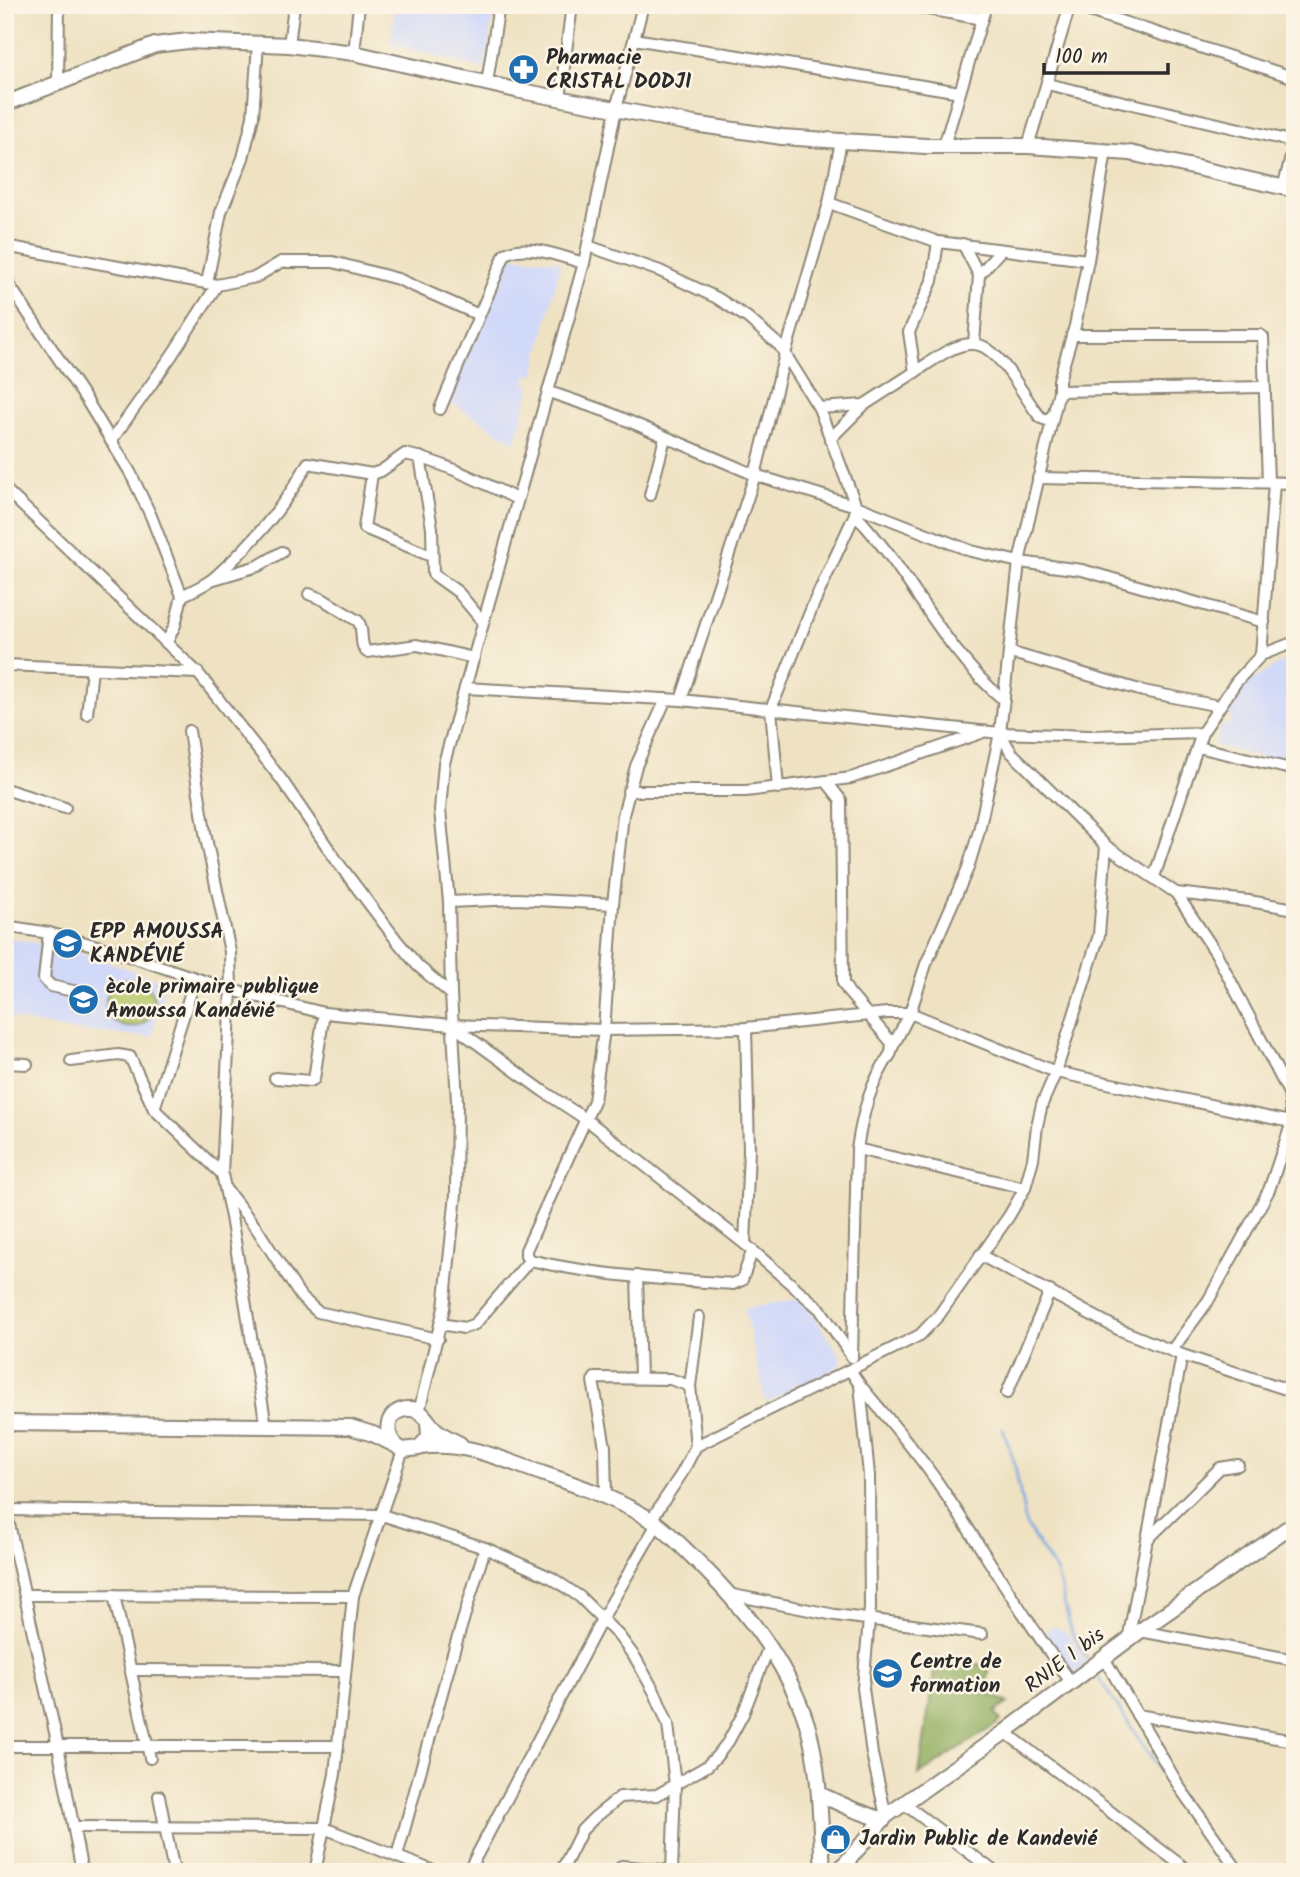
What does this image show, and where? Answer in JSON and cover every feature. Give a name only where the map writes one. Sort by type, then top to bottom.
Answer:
[{"type":"main road","points":[[5,104],[155,45],[188,40],[289,45],[354,53],[616,110],[782,137],[1106,151],[1165,160],[1289,189]]},
{"type":"main road","points":[[5,1423],[350,1427],[404,1410],[424,1417],[439,1432],[471,1450]]},
{"type":"main road","points":[[394,1415],[388,1429],[398,1447]]},
{"type":"main road","points":[[421,1447],[429,1437],[424,1417]]},
{"type":"main road","points":[[350,1427],[411,1451],[443,1445],[471,1450],[568,1482],[654,1522],[707,1571],[769,1646],[793,1690],[807,1725],[816,1767],[823,1872]]},
{"type":"main road","name":"RNIE 1 bis","points":[[838,1872],[885,1818],[903,1803],[1295,1523]]},
{"type":"main road","points":[[818,1794],[885,1818]]},
{"type":"street","points":[[58,83],[59,5]]},
{"type":"street","points":[[289,45],[294,5]]},
{"type":"street","points":[[354,53],[359,5]]},
{"type":"street","points":[[487,83],[499,5]]},
{"type":"street","points":[[560,98],[572,5]]},
{"type":"street","points":[[424,1417],[441,1324],[456,1194],[457,1101],[449,902],[441,832],[441,785],[448,743],[589,246],[616,110],[643,5]]},
{"type":"street","points":[[907,5],[982,19]]},
{"type":"street","points":[[944,146],[986,5]]},
{"type":"street","points":[[1028,146],[1071,5],[1295,78]]},
{"type":"street","points":[[1283,5],[1295,10]]},
{"type":"street","points":[[634,39],[960,92]]},
{"type":"street","points":[[111,441],[172,355],[212,284],[221,212],[243,158],[253,117],[258,43]]},
{"type":"street","points":[[1047,84],[1295,142],[1289,189]]},
{"type":"street","points":[[681,700],[755,475],[785,354],[829,203],[841,141]]},
{"type":"street","points":[[853,1364],[857,1149],[862,1115],[874,1080],[891,1053],[910,1013],[926,964],[971,859],[1000,733],[1018,562],[1059,391],[1059,380],[1072,335],[1088,260],[1106,151]]},
{"type":"street","points":[[829,203],[938,242],[1088,260]]},
{"type":"street","points":[[915,372],[909,331],[932,281],[938,242]]},
{"type":"street","points":[[963,244],[979,275],[974,344]]},
{"type":"street","points":[[5,246],[212,284],[257,277],[281,262],[334,262],[398,279],[479,315]]},
{"type":"street","points":[[589,246],[660,271],[717,298],[748,318],[780,346],[819,408],[856,510],[970,668],[1004,700]]},
{"type":"street","points":[[440,409],[505,254],[513,249],[524,248],[584,263]]},
{"type":"street","points":[[979,275],[1001,250]]},
{"type":"street","points":[[5,279],[111,441],[130,472],[151,516],[182,596],[178,617],[167,642]]},
{"type":"street","points":[[1072,335],[1257,334],[1263,337],[1271,483],[1261,655]]},
{"type":"street","points":[[830,439],[864,405],[944,354],[974,344],[993,355],[1018,383],[1041,418],[1047,420],[1053,415]]},
{"type":"street","points":[[1059,391],[1264,387]]},
{"type":"street","points":[[549,392],[606,411],[755,475],[971,551],[1018,562],[1082,570],[1264,622]]},
{"type":"street","points":[[819,408],[864,405]]},
{"type":"street","points":[[650,495],[665,438]]},
{"type":"street","points":[[214,579],[278,511],[296,486],[307,463],[372,474],[405,454],[460,472],[517,499]]},
{"type":"street","points":[[420,457],[432,528],[431,556],[435,578],[458,592],[482,622]]},
{"type":"street","points":[[372,474],[364,528],[431,556]]},
{"type":"street","points":[[1038,478],[1271,483],[1294,480]]},
{"type":"street","points":[[5,489],[198,673],[273,769],[339,864],[398,942],[418,966],[451,994]]},
{"type":"street","points":[[778,788],[771,709],[813,605],[856,510]]},
{"type":"street","points":[[182,596],[214,579],[258,566],[282,552]]},
{"type":"street","points":[[309,594],[358,621],[361,626],[362,645],[367,652],[417,645],[474,658]]},
{"type":"street","points":[[1154,877],[1202,733],[1236,682],[1261,655],[1295,642]]},
{"type":"street","points":[[1009,652],[1143,691],[1219,706]]},
{"type":"street","points":[[5,665],[198,673]]},
{"type":"street","points":[[87,714],[92,669]]},
{"type":"street","points":[[465,688],[681,700],[1000,733],[1088,736],[1202,733]]},
{"type":"street","points":[[666,699],[636,766],[623,815],[613,904],[604,1030],[594,1101],[526,1250],[526,1256],[530,1260],[565,1268],[637,1276],[739,1283],[748,1248],[750,1150],[746,1028]]},
{"type":"street","points":[[189,731],[208,848],[230,952],[231,990],[222,1174],[266,1426]]},
{"type":"street","points":[[628,791],[746,792],[851,778],[984,732]]},
{"type":"street","points":[[1000,733],[1011,752],[1106,846],[1176,893],[1216,953],[1289,1093],[1293,1122],[1269,1190],[1177,1352],[1134,1636],[1295,1660]]},
{"type":"street","points":[[1198,747],[1295,770]]},
{"type":"street","points":[[851,778],[841,800],[844,984],[891,1043],[892,1048]]},
{"type":"street","points":[[826,781],[841,800]]},
{"type":"street","points":[[5,789],[65,808]]},
{"type":"street","points":[[696,1446],[853,1364],[928,1329],[1009,1216],[1025,1188],[1042,1104],[1056,1072],[1098,935],[1106,846]]},
{"type":"street","points":[[1176,893],[1295,909]]},
{"type":"street","points":[[449,902],[517,899],[613,904]]},
{"type":"street","points":[[5,926],[49,933],[108,949],[231,990],[324,1013],[452,1026],[604,1030],[746,1028],[910,1013],[1056,1072],[1293,1122]]},
{"type":"street","points":[[49,933],[44,979],[51,986],[82,993]]},
{"type":"street","points":[[154,1109],[195,979]]},
{"type":"street","points":[[275,1078],[310,1081],[314,1079],[324,1013]]},
{"type":"street","points":[[452,1026],[587,1120],[748,1248],[820,1309],[853,1364],[860,1385],[870,1475],[869,1620],[863,1688],[872,1754],[885,1818]]},
{"type":"street","points":[[71,1062],[118,1055],[130,1057],[154,1109],[222,1174]]},
{"type":"street","points":[[5,1063],[27,1064]]},
{"type":"street","points":[[857,1149],[1025,1188]]},
{"type":"street","points":[[226,1190],[257,1229],[301,1297],[318,1312],[438,1339]]},
{"type":"street","points":[[980,1255],[1118,1329],[1295,1392]]},
{"type":"street","points":[[441,1324],[464,1328],[475,1324],[530,1260]]},
{"type":"street","points":[[637,1276],[640,1378]]},
{"type":"street","points":[[1007,1393],[1050,1292]]},
{"type":"street","points":[[468,1872],[696,1446],[690,1386],[699,1317]]},
{"type":"street","points":[[606,1498],[605,1447],[593,1381],[598,1377],[670,1379],[690,1386]]},
{"type":"street","points":[[860,1385],[938,1483],[1071,1682]]},
{"type":"street","points":[[315,1872],[337,1746],[353,1597],[382,1515],[398,1447]]},
{"type":"street","points":[[1147,1540],[1220,1468],[1238,1465]]},
{"type":"street","points":[[80,1869],[75,1827],[6,1508],[382,1515],[485,1548],[552,1578],[580,1597],[603,1619],[636,1659],[668,1724],[675,1785],[672,1871],[622,1866]]},
{"type":"street","points":[[397,1856],[485,1548]]},
{"type":"street","points":[[728,1594],[869,1620],[982,1634]]},
{"type":"street","points":[[26,1595],[353,1597]]},
{"type":"street","points":[[114,1595],[149,1752]]},
{"type":"street","points":[[561,1872],[582,1830],[620,1797],[657,1795],[707,1766],[728,1742],[769,1646]]},
{"type":"street","points":[[1104,1658],[1180,1788],[1239,1872]]},
{"type":"street","points":[[131,1670],[344,1671]]},
{"type":"street","points":[[1137,1715],[1295,1741]]},
{"type":"street","points":[[1004,1732],[1190,1872]]},
{"type":"street","points":[[5,1745],[149,1752],[337,1746]]},
{"type":"street","points":[[159,1796],[174,1872]]},
{"type":"street","points":[[903,1803],[995,1872]]},
{"type":"street","points":[[75,1827],[324,1828],[436,1872]]},
{"type":"shaded area","points":[[396,5],[494,5],[485,69],[390,44]]},
{"type":"shaded area","points":[[510,256],[561,261],[534,375],[527,375],[525,382],[530,387],[516,443],[447,400]]},
{"type":"shaded area","points":[[1286,659],[1287,669],[1295,671],[1295,766],[1214,745],[1221,725],[1227,725],[1232,719],[1228,715],[1235,692]]},
{"type":"shaded area","name":"ècole primaire publique Amoussa Kandévié","points":[[5,937],[77,951],[166,982],[152,1037],[66,1030],[5,1017]]},
{"type":"shaded area","points":[[798,1299],[809,1309],[842,1357],[840,1366],[801,1386],[791,1386],[789,1391],[766,1403],[744,1308]]},
{"type":"shaded area","points":[[1053,1626],[1067,1632],[1087,1665],[1071,1676],[1042,1633]]},
{"type":"green space","points":[[130,979],[147,986],[154,1003],[147,1020],[130,1027],[113,1020],[106,1003],[113,986]]},
{"type":"green space","points":[[936,1658],[990,1666],[985,1692],[1008,1703],[995,1712],[1001,1721],[919,1775]]},
{"type":"waterway","points":[[1003,1429],[1015,1465],[1026,1525],[1057,1573],[1071,1631],[1087,1659]]},
{"type":"waterway","points":[[1098,1677],[1227,1872]]},
{"type":"place","name":"Pharmacie CRISTAL DODJI","points":[[523,70]]},
{"type":"place","name":"EPP AMOUSSA KANDÉVIÉ","points":[[67,944]]},
{"type":"place","name":"ècole primaire publique Amoussa Kandévié","points":[[83,999]]},
{"type":"place","name":"Centre de formation","points":[[887,1674]]},
{"type":"place","name":"Jardin Public de Kandevié","points":[[836,1839]]}]
